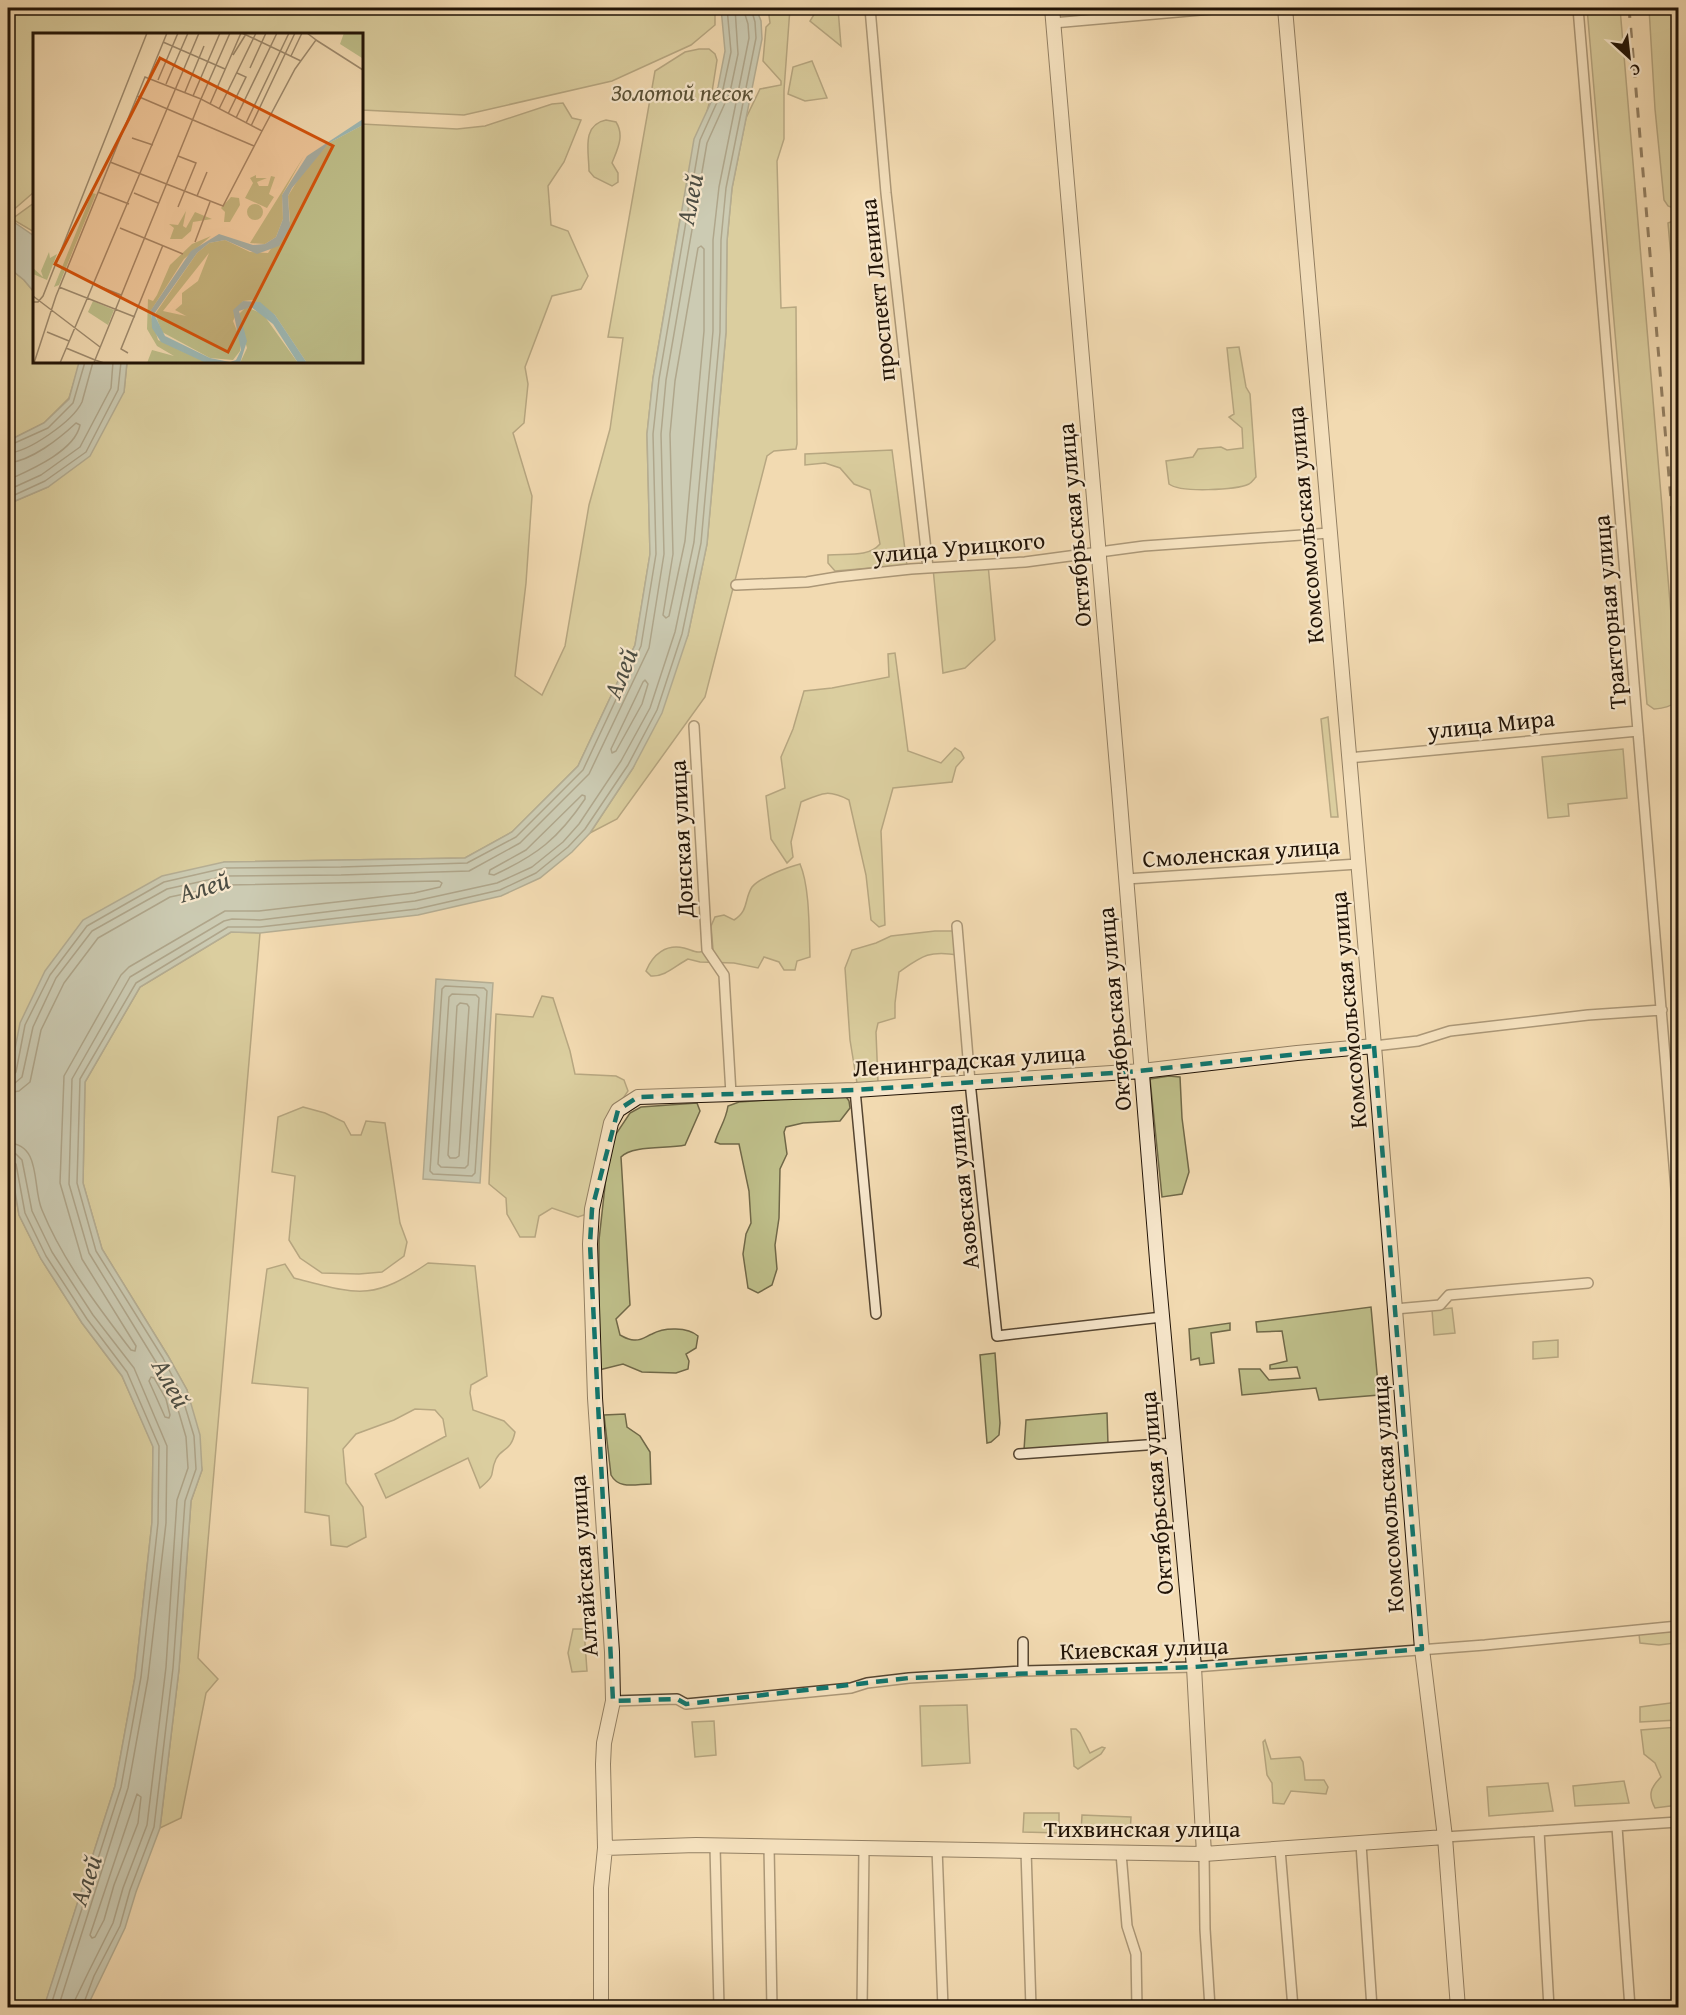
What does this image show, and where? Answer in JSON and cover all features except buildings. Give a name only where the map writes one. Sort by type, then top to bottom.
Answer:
[{"type":"main road","name":"Октябрьская улица","points":[[1052,8],[1162,1317],[1194,1667],[1204,1854]]},
{"type":"main road","name":"Комсомольская улица","points":[[1285,8],[1374,1046],[1422,1649],[1445,1837],[1458,2007]]},
{"type":"main road","name":"Ленинградская улица","points":[[610,1123],[618,1110],[638,1097],[855,1090],[1142,1071],[1374,1046]]},
{"type":"main road","name":"Алтайская улица","points":[[601,2007],[601,1888],[605,1848],[603,1764],[604,1743],[613,1701],[612,1652],[595,1398],[590,1244],[592,1209],[610,1123]]},
{"type":"main road","name":"Тихвинская улица","points":[[605,1848],[715,1846],[938,1848],[1204,1854],[1445,1837]]},
{"type":"street","name":"проспект Ленина","points":[[870,8],[886,193],[928,568]]},
{"type":"street","points":[[1053,23],[1223,8]]},
{"type":"street","name":"Тракторная улица","points":[[1578,8],[1678,1213]]},
{"type":"street","name":"улица Урицкого","points":[[736,585],[807,582],[837,576],[1025,562],[1214,540],[1329,533]]},
{"type":"street","name":"Донская улица","points":[[694,726],[707,950],[724,975],[731,1094]]},
{"type":"street","name":"улица Мира","points":[[1348,758],[1638,731]]},
{"type":"street","name":"Смоленская улица","points":[[1126,879],[1358,864]]},
{"type":"street","name":"Азовская улица","points":[[957,926],[970,1082],[997,1336],[1162,1317]]},
{"type":"street","name":"Ленинградская улица","points":[[1374,1046],[1418,1041],[1450,1031],[1588,1015],[1662,1010]]},
{"type":"street","points":[[855,1090],[876,1314]]},
{"type":"street","points":[[1395,1309],[1440,1305],[1449,1295],[1588,1283]]},
{"type":"street","points":[[1019,1454],[1174,1443]]},
{"type":"street","name":"Киевская улица","points":[[613,1701],[677,1699],[686,1704],[851,1688],[867,1683],[909,1678],[1023,1671],[1194,1667],[1678,1626]]},
{"type":"street","points":[[1023,1642],[1023,1671]]},
{"type":"street","name":"Тихвинская улица","points":[[1445,1837],[1678,1822]]},
{"type":"street","points":[[1617,1827],[1630,2007]]},
{"type":"street","points":[[1539,1831],[1549,2007]]},
{"type":"street","points":[[1361,1844],[1372,2007]]},
{"type":"street","points":[[715,1846],[718,2007]]},
{"type":"street","points":[[769,1847],[772,2007]]},
{"type":"street","points":[[862,2007],[864,1848]]},
{"type":"street","points":[[938,1848],[943,2007]]},
{"type":"street","points":[[1280,1849],[1293,2007]]},
{"type":"street","points":[[1026,1850],[1031,2007]]},
{"type":"street","points":[[1120,1853],[1127,1926],[1136,1954],[1137,2007]]},
{"type":"street","name":"Октябрьская улица","points":[[1204,1854],[1210,2007]]},
{"type":"highlighted area","points":[[1374,1046],[1422,1649],[1194,1667],[909,1678],[686,1704],[677,1699],[613,1701],[590,1244],[592,1209],[618,1110],[638,1097],[855,1090],[1128,1072]]},
{"type":"green space","points":[[8,8],[713,8],[715,12],[715,25],[691,45],[612,81],[464,115],[363,110],[363,33],[33,33],[33,193],[11,212],[8,209]]},
{"type":"green space","points":[[768,8],[790,8],[784,90],[784,139],[777,161],[781,308],[796,307],[796,449],[774,451],[767,456],[705,697],[617,819],[590,833],[633,768],[688,635],[707,544],[726,332],[727,241],[732,188],[746,118],[760,89],[781,85],[781,81],[763,61],[766,27],[770,23]]},
{"type":"green space","points":[[818,8],[838,8],[841,46],[810,21]]},
{"type":"green space","points":[[1587,8],[1620,8],[1678,697],[1678,701],[1664,708],[1654,709],[1647,704]]},
{"type":"green space","points":[[1649,8],[1671,8],[1678,92],[1678,210],[1668,206],[1664,200],[1655,109]]},
{"type":"green space","name":"Золотой песок","points":[[709,49],[715,54],[717,60],[712,92],[680,219],[653,378],[647,434],[650,554],[635,645],[578,766],[512,832],[465,858],[224,862],[8,1137],[8,504],[48,487],[124,392],[127,363],[363,363],[363,124],[457,129],[485,126],[552,104],[563,103],[572,118],[581,120],[564,162],[548,186],[551,225],[568,231],[588,276],[581,289],[552,296],[525,367],[528,384],[524,423],[513,433],[532,496],[526,583],[515,676],[542,695],[565,646],[589,505],[610,429],[623,338],[608,337],[655,71],[685,52]]},
{"type":"green space","points":[[812,61],[827,98],[805,101],[788,94],[793,67]]},
{"type":"green space","points":[[606,120],[616,122],[620,132],[612,163],[618,173],[618,182],[612,186],[594,177],[589,171],[588,140],[590,133],[593,127]]},
{"type":"green space","points":[[33,204],[33,231],[12,219]]},
{"type":"green space","points":[[1678,219],[1678,337],[1668,223]]},
{"type":"green space","points":[[8,267],[33,291],[33,363],[80,363],[69,398],[44,423],[8,441]]},
{"type":"green space","points":[[1239,347],[1246,387],[1250,394],[1256,477],[1249,484],[1221,489],[1196,490],[1175,487],[1169,484],[1166,461],[1193,457],[1198,449],[1243,448],[1242,428],[1229,417],[1234,414],[1227,348]]},
{"type":"green space","points":[[892,450],[907,565],[835,571],[828,563],[828,555],[863,553],[880,544],[870,490],[854,484],[840,468],[825,463],[805,465],[805,454]]},
{"type":"green space","points":[[988,564],[995,640],[965,668],[943,673],[933,568]]},
{"type":"green space","points":[[895,653],[908,751],[941,763],[955,748],[964,758],[956,767],[952,782],[893,788],[881,831],[885,925],[879,927],[871,920],[866,875],[849,800],[830,793],[814,796],[801,802],[791,842],[793,857],[787,863],[771,839],[766,796],[785,788],[781,757],[793,729],[804,691],[889,677],[888,654]]},
{"type":"green space","points":[[1328,717],[1338,817],[1331,817],[1321,719]]},
{"type":"green space","points":[[1623,749],[1627,798],[1568,804],[1569,816],[1548,818],[1542,757]]},
{"type":"green space","points":[[800,864],[807,897],[810,957],[797,961],[795,970],[784,970],[779,962],[764,957],[758,968],[734,963],[700,962],[688,959],[661,975],[651,976],[646,971],[656,955],[666,949],[677,947],[698,952],[713,949],[711,926],[715,917],[724,915],[734,920],[742,913],[752,887],[774,873]]},
{"type":"green space","points":[[955,931],[958,955],[940,953],[926,956],[899,972],[895,1018],[878,1023],[876,1032],[878,1082],[857,1083],[850,1040],[845,968],[852,950],[891,936]]},
{"type":"green space","points":[[231,932],[260,933],[198,1658],[218,1679],[206,1693],[181,1818],[160,1828],[179,1669],[191,1501],[202,1470],[187,1390],[102,1249],[83,1183],[85,1082],[140,987]]},
{"type":"green space","points":[[542,996],[553,998],[575,1074],[616,1076],[624,1080],[628,1091],[610,1118],[587,1214],[578,1217],[552,1208],[539,1216],[535,1237],[520,1237],[507,1214],[506,1198],[489,1184],[496,1014],[533,1017]]},
{"type":"green space","points":[[1180,1077],[1182,1118],[1189,1172],[1182,1194],[1162,1197],[1150,1079]]},
{"type":"green space","points":[[845,1095],[850,1108],[840,1121],[803,1123],[786,1127],[784,1132],[787,1154],[780,1169],[779,1218],[775,1245],[777,1269],[772,1285],[758,1293],[748,1288],[743,1254],[746,1234],[751,1223],[749,1191],[739,1144],[715,1142],[728,1106],[739,1102]]},
{"type":"green space","points":[[697,1103],[700,1111],[685,1145],[642,1149],[626,1153],[621,1157],[630,1305],[616,1319],[620,1335],[628,1339],[639,1340],[663,1330],[676,1329],[698,1336],[696,1348],[686,1354],[689,1361],[688,1369],[676,1373],[642,1372],[623,1364],[599,1370],[599,1240],[609,1150],[616,1134],[630,1113],[641,1107]]},
{"type":"green space","points":[[303,1107],[325,1113],[344,1122],[351,1135],[361,1135],[366,1121],[385,1123],[400,1223],[407,1242],[404,1256],[382,1272],[322,1273],[300,1258],[289,1240],[295,1176],[272,1172],[278,1117]]},
{"type":"green space","points":[[8,1150],[19,1215],[41,1259],[82,1323],[122,1376],[153,1446],[152,1522],[135,1677],[115,1786],[44,2008],[8,2007]]},
{"type":"green space","points":[[428,1263],[475,1266],[487,1376],[471,1385],[473,1410],[504,1421],[515,1432],[513,1438],[509,1446],[498,1455],[491,1476],[480,1488],[468,1458],[386,1498],[375,1474],[446,1436],[443,1419],[435,1410],[415,1409],[394,1420],[356,1434],[343,1449],[346,1483],[363,1507],[366,1537],[347,1547],[331,1545],[329,1516],[305,1512],[308,1388],[252,1383],[267,1269],[285,1264],[294,1278],[349,1291],[363,1291],[392,1284]]},
{"type":"green space","points":[[1371,1307],[1379,1395],[1319,1400],[1316,1388],[1242,1395],[1239,1369],[1260,1369],[1269,1380],[1300,1378],[1297,1367],[1270,1369],[1270,1365],[1287,1361],[1282,1331],[1257,1332],[1256,1322]]},
{"type":"green space","points":[[1452,1308],[1455,1333],[1434,1335],[1432,1310]]},
{"type":"green space","points":[[1230,1323],[1230,1330],[1211,1333],[1214,1363],[1200,1365],[1199,1358],[1191,1360],[1189,1329]]},
{"type":"green space","points":[[1558,1340],[1558,1357],[1533,1359],[1533,1342]]},
{"type":"green space","points":[[995,1353],[999,1435],[987,1443],[980,1355]]},
{"type":"green space","points":[[1107,1413],[1108,1444],[1024,1450],[1026,1420]]},
{"type":"green space","points":[[625,1414],[627,1427],[640,1436],[650,1452],[651,1484],[623,1484],[614,1480],[611,1475],[604,1415]]},
{"type":"green space","points":[[573,1629],[584,1629],[587,1671],[572,1672],[568,1653]]},
{"type":"green space","points":[[1678,1630],[1678,1695],[1675,1643],[1659,1645],[1640,1643],[1639,1634]]},
{"type":"green space","points":[[1678,1702],[1678,1720],[1640,1722],[1640,1707]]},
{"type":"green space","points":[[967,1705],[970,1763],[922,1766],[920,1706]]},
{"type":"green space","points":[[714,1721],[716,1755],[695,1757],[692,1722]]},
{"type":"green space","points":[[1678,1727],[1678,1805],[1655,1808],[1651,1792],[1661,1777],[1655,1763],[1644,1754],[1641,1730]]},
{"type":"green space","points":[[1071,1729],[1076,1729],[1080,1733],[1090,1753],[1102,1747],[1105,1748],[1101,1754],[1078,1769],[1074,1766]]},
{"type":"green space","points":[[1265,1740],[1271,1759],[1300,1757],[1303,1762],[1305,1780],[1324,1780],[1328,1787],[1326,1794],[1291,1791],[1284,1804],[1273,1803],[1272,1783],[1267,1775],[1263,1742]]},
{"type":"green space","points":[[1624,1781],[1629,1803],[1575,1806],[1573,1786]]},
{"type":"green space","points":[[1548,1783],[1553,1811],[1489,1816],[1487,1787]]},
{"type":"green space","points":[[1024,1813],[1059,1813],[1059,1833],[1023,1832]]},
{"type":"green space","points":[[1082,1815],[1131,1817],[1130,1834],[1081,1833]]},
{"type":"water","name":"Алей","points":[[721,8],[756,8],[761,21],[762,39],[732,188],[727,241],[726,332],[707,544],[688,635],[662,713],[633,768],[590,833],[572,852],[540,878],[501,896],[418,915],[260,933],[231,932],[140,987],[85,1082],[83,1183],[102,1249],[187,1390],[200,1435],[202,1470],[191,1501],[179,1669],[160,1828],[125,1928],[87,2007],[44,2007],[115,1786],[135,1677],[152,1522],[153,1447],[122,1376],[82,1323],[41,1259],[19,1215],[8,1150],[8,1137],[10,1074],[20,1023],[45,971],[83,920],[162,876],[224,862],[465,858],[512,832],[578,766],[635,645],[650,554],[647,434],[653,378],[694,139],[718,87],[725,51]]},
{"type":"water","points":[[8,218],[33,235],[33,291],[8,267]]},
{"type":"water","points":[[79,363],[127,363],[124,392],[90,456],[48,487],[8,504],[8,441],[44,423],[69,399]]},
{"type":"water","points":[[436,979],[493,983],[480,1183],[423,1179]]},
{"type":"railway","points":[[1629,8],[1678,582]]}]
